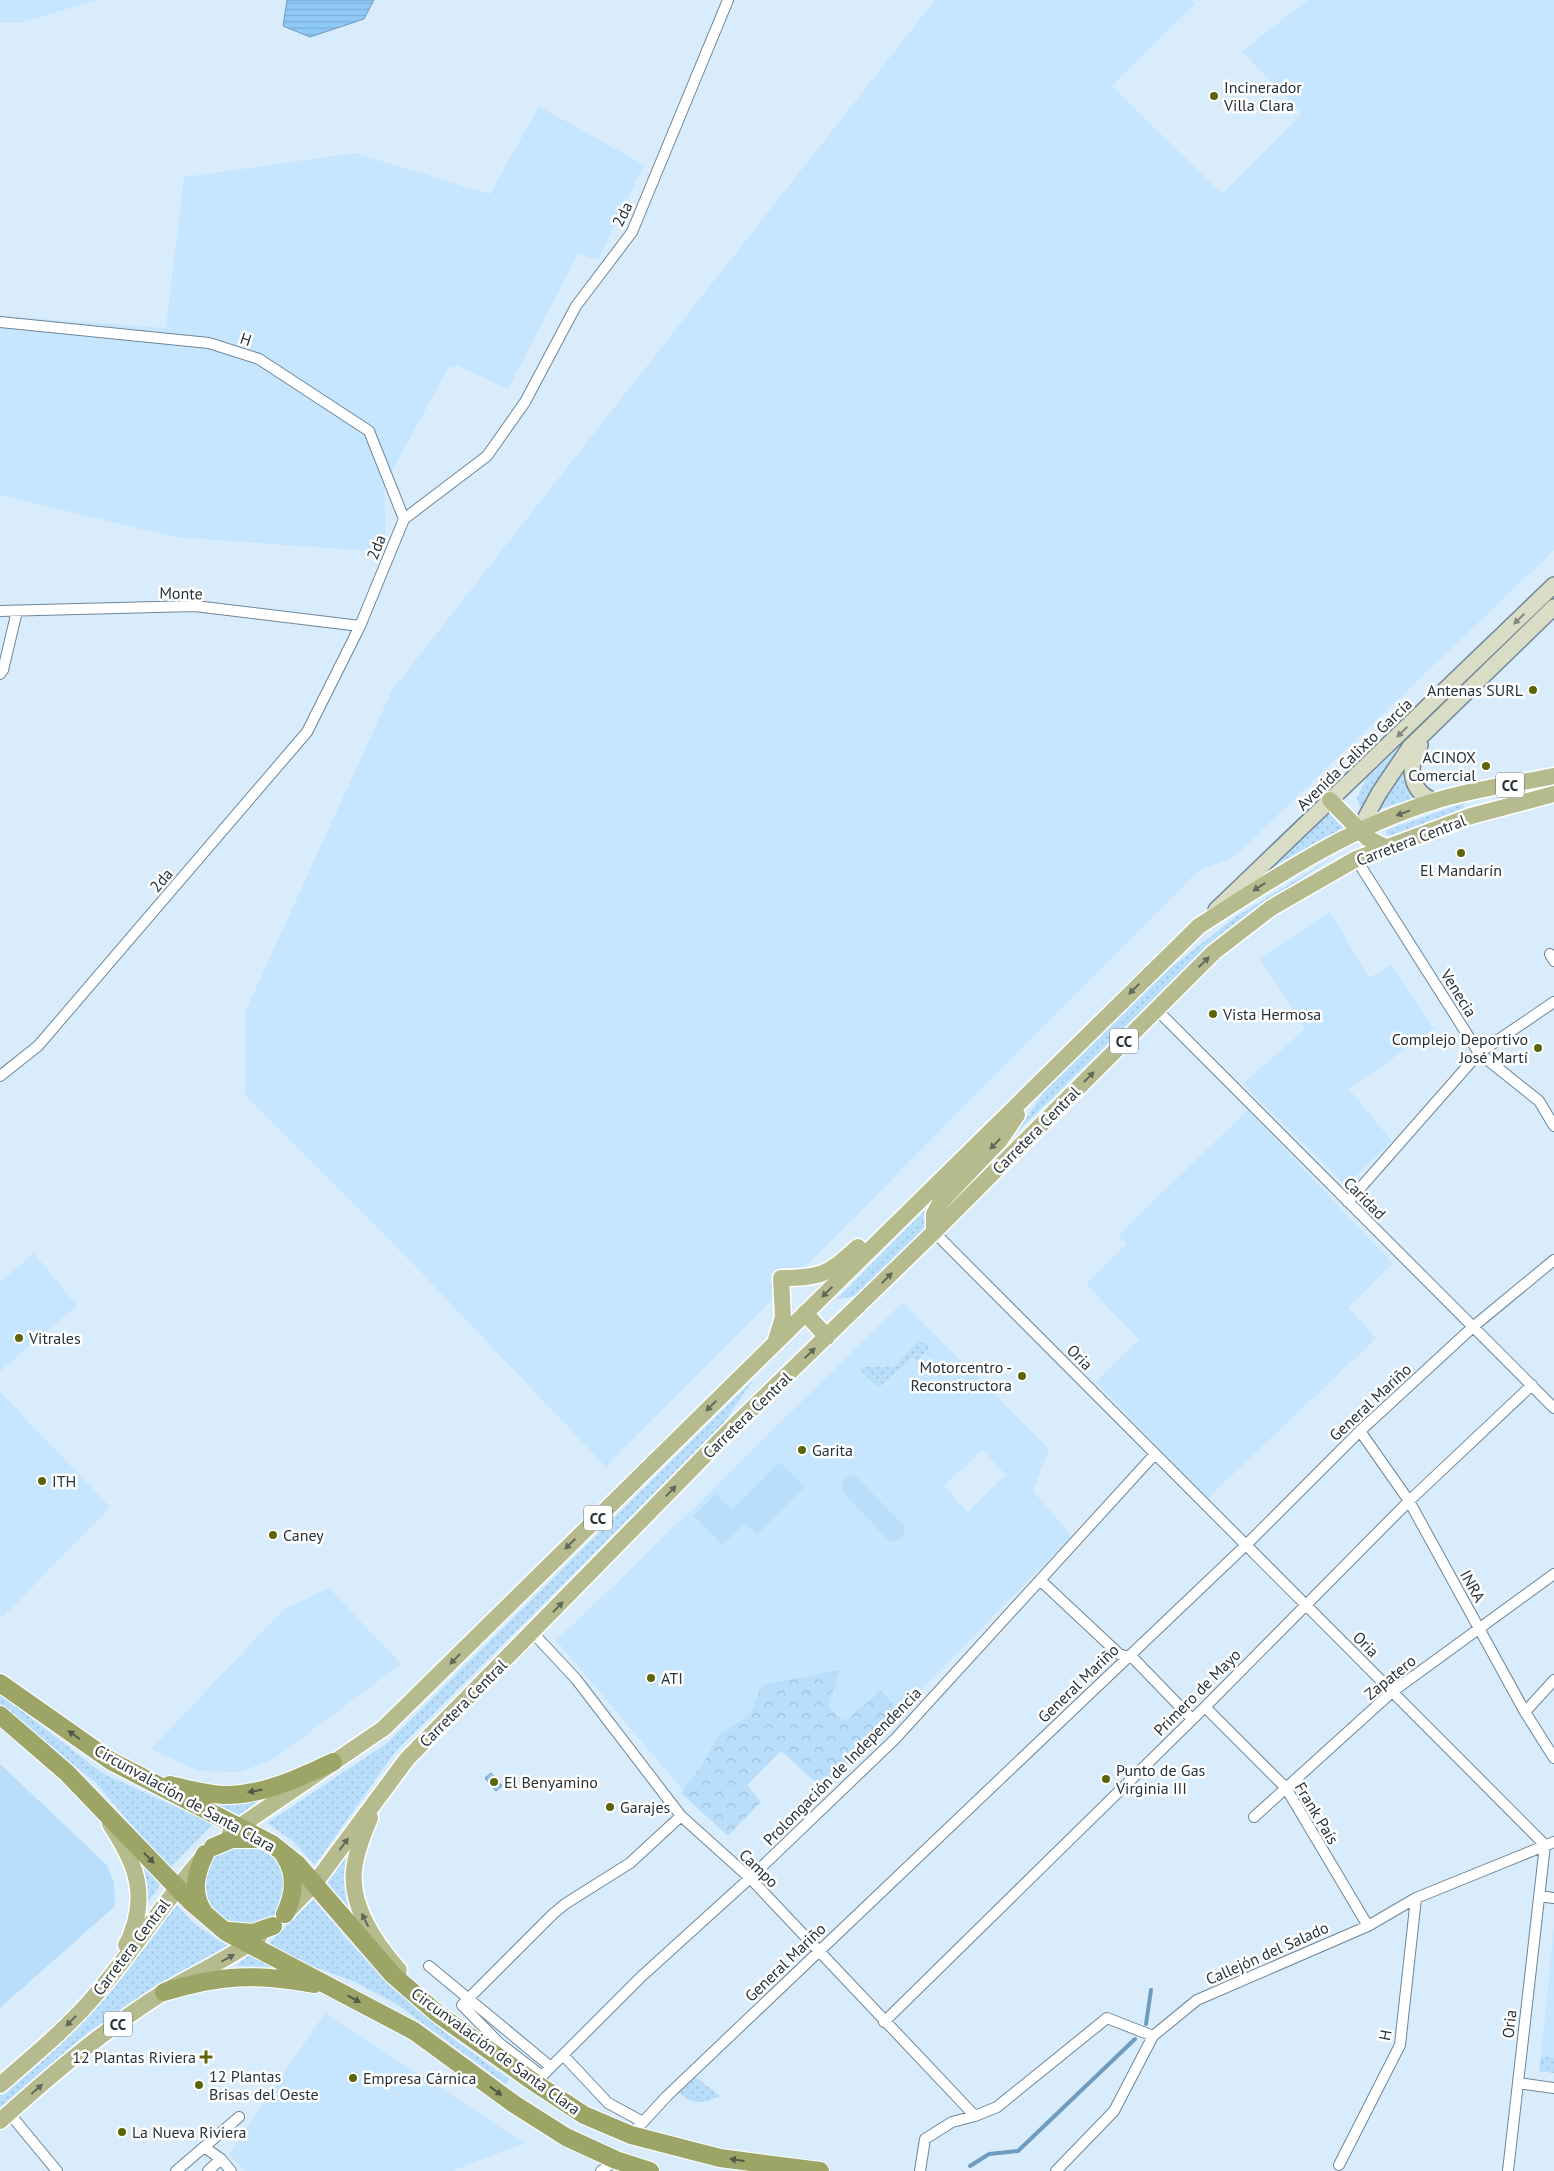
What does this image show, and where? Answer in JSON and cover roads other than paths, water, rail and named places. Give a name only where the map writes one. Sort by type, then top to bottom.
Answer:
[{"type":"highway","name":"Circunvalación de Santa Clara","points":[[0,1683],[110,1760],[276,1847],[315,1883],[380,1961],[424,2002],[538,2080],[584,2116],[637,2129],[720,2158],[820,2171]]},
{"type":"highway","name":"Circunvalación de Santa Clara","points":[[0,1715],[67,1773],[211,1920],[248,1944],[414,2031],[514,2104],[566,2137],[616,2160],[650,2171]]},
{"type":"highway","points":[[148,1781],[223,1795],[267,1788],[298,1778],[333,1762]]},
{"type":"highway","points":[[242,1838],[263,1840],[276,1847],[291,1870],[293,1881],[293,1893],[279,1920],[263,1930],[243,1933],[223,1928],[211,1920],[202,1908],[196,1887],[197,1876],[210,1851],[222,1842],[242,1838]]},
{"type":"highway","points":[[164,1992],[201,1980],[232,1976],[283,1978],[333,1987]]},
{"type":"main road","name":"Avenida Calixto García","points":[[1198,926],[1554,585]]},
{"type":"main road","name":"Avenida Calixto García","points":[[1359,830],[1379,793],[1410,747],[1554,607]]},
{"type":"main road","points":[[1431,726],[1414,756],[1411,768],[1413,780],[1420,791],[1426,798],[1435,800]]},
{"type":"main road","name":"Carretera Central","points":[[0,2085],[56,2035],[92,1999],[177,1887],[210,1851],[238,1827],[384,1728],[1198,926],[1284,872],[1359,830],[1435,800],[1554,776]]},
{"type":"main road","points":[[1466,793],[1471,816]]},
{"type":"main road","name":"Carretera Central","points":[[4,2117],[92,2042],[164,1992],[232,1956],[279,1920],[315,1883],[407,1759],[533,1633],[724,1436],[934,1232],[1214,952],[1271,908],[1356,859],[1471,816],[1554,794]]},
{"type":"main road","points":[[1330,800],[1367,838],[1385,847]]},
{"type":"main road","points":[[1271,908],[1338,862],[1359,830]]},
{"type":"main road","points":[[934,1232],[934,1214],[940,1203],[1000,1140],[1032,1090]]},
{"type":"main road","points":[[770,1348],[776,1339],[783,1317],[781,1278],[806,1278],[828,1272],[874,1234],[892,1228]]},
{"type":"main road","points":[[805,1313],[827,1337]]},
{"type":"main road","points":[[377,1799],[358,1849],[354,1870],[353,1886],[357,1904],[365,1922],[392,1962],[424,2002]]},
{"type":"main road","points":[[92,1999],[130,1940],[138,1913],[139,1896],[138,1877],[131,1857],[100,1807]]},
{"type":"street","name":"2da","points":[[0,1076],[38,1046],[307,732],[360,626],[404,519],[487,456],[524,402],[576,306],[632,232],[728,0]]},
{"type":"street","name":"H","points":[[0,322],[210,343],[259,359],[370,431],[404,519]]},
{"type":"street","name":"Monte","points":[[0,611],[195,606],[360,626]]},
{"type":"street","points":[[0,674],[3,670],[17,611]]},
{"type":"street","name":"Venecia","points":[[1356,859],[1479,1053],[1539,1101],[1554,1126]]},
{"type":"street","points":[[1348,1202],[1479,1053],[1554,1002]]},
{"type":"street","name":"Caridad","points":[[1156,1009],[1554,1408]]},
{"type":"street","name":"Oria","points":[[934,1232],[1392,1692],[1549,1843],[1539,1896],[1508,2171]]},
{"type":"street","name":"General Mariño","points":[[637,2129],[666,2096],[1246,1545],[1360,1431],[1474,1326],[1554,1260]]},
{"type":"street","name":"Primero de Mayo","points":[[884,2022],[1205,1707],[1409,1501],[1532,1385]]},
{"type":"street","name":"INRA","points":[[1360,1431],[1409,1501],[1524,1712],[1554,1758]]},
{"type":"street","name":"Prolongación de Independencia","points":[[538,2080],[642,1976],[750,1878],[895,1739],[1155,1454]]},
{"type":"street","name":"Zapatero","points":[[1254,1817],[1392,1692],[1554,1574]]},
{"type":"street","points":[[1040,1580],[1119,1654],[1134,1659],[1192,1719]]},
{"type":"street","name":"Campo","points":[[533,1633],[576,1680],[681,1816],[750,1878],[884,2022],[975,2116]]},
{"type":"street","points":[[1524,1712],[1554,1680]]},
{"type":"street","name":"Frank País","points":[[1205,1707],[1286,1788],[1368,1926]]},
{"type":"street","points":[[538,2080],[462,2005],[552,1914],[630,1863],[681,1816]]},
{"type":"street","name":"Callejón del Salado","points":[[1056,2171],[1069,2160],[1114,2111],[1153,2036],[1197,2000],[1368,1926],[1416,1898],[1549,1843]]},
{"type":"street","points":[[1539,1896],[1554,1898]]},
{"type":"street","name":"H","points":[[1339,2165],[1400,2045],[1416,1898]]},
{"type":"street","points":[[429,1966],[551,2067]]},
{"type":"street","points":[[920,2171],[925,2139],[952,2122],[975,2116],[997,2107],[1107,2018],[1153,2036]]},
{"type":"street","points":[[563,2055],[608,2104],[637,2129]]},
{"type":"street","points":[[1518,2083],[1554,2088]]},
{"type":"street","points":[[4,2117],[57,2171]]},
{"type":"street","points":[[176,2171],[239,2117]]},
{"type":"street","points":[[204,2147],[221,2159],[231,2171]]},
{"type":"street","points":[[208,2171],[221,2159]]},
{"type":"street","points":[[601,2171],[616,2160]]},
{"type":"waterway","points":[[1146,2024],[1151,1990]]},
{"type":"waterway","points":[[970,2166],[989,2154],[1018,2151],[1135,2039]]},
{"type":"place","name":"Incinerador Villa Clara","points":[[1214,96]]},
{"type":"place","name":"Antenas SURL","points":[[1533,690]]},
{"type":"place","name":"ACINOX Comercial","points":[[1486,766]]},
{"type":"place","name":"El Mandarín","points":[[1461,853]]},
{"type":"place","name":"Vista Hermosa","points":[[1213,1014]]},
{"type":"place","name":"Complejo Deportivo José Martí","points":[[1538,1048]]},
{"type":"place","name":"Vitrales","points":[[19,1338]]},
{"type":"place","name":"Motorcentro - Reconstructora","points":[[1022,1376]]},
{"type":"place","name":"Garita","points":[[802,1450]]},
{"type":"place","name":"ITH","points":[[42,1481]]},
{"type":"place","name":"Caney","points":[[273,1535]]},
{"type":"place","name":"ATI","points":[[651,1678]]},
{"type":"place","name":"Punto de Gas Virginia III","points":[[1106,1779]]},
{"type":"place","name":"El Benyamino","points":[[494,1782]]},
{"type":"place","name":"Garajes","points":[[610,1807]]},
{"type":"place","name":"12 Plantas Riviera","points":[[206,2057]]},
{"type":"place","name":"Empresa Cárnica","points":[[353,2078]]},
{"type":"place","name":"12 Plantas Brisas del Oeste","points":[[199,2085]]},
{"type":"place","name":"La Nueva Riviera","points":[[122,2132]]}]
